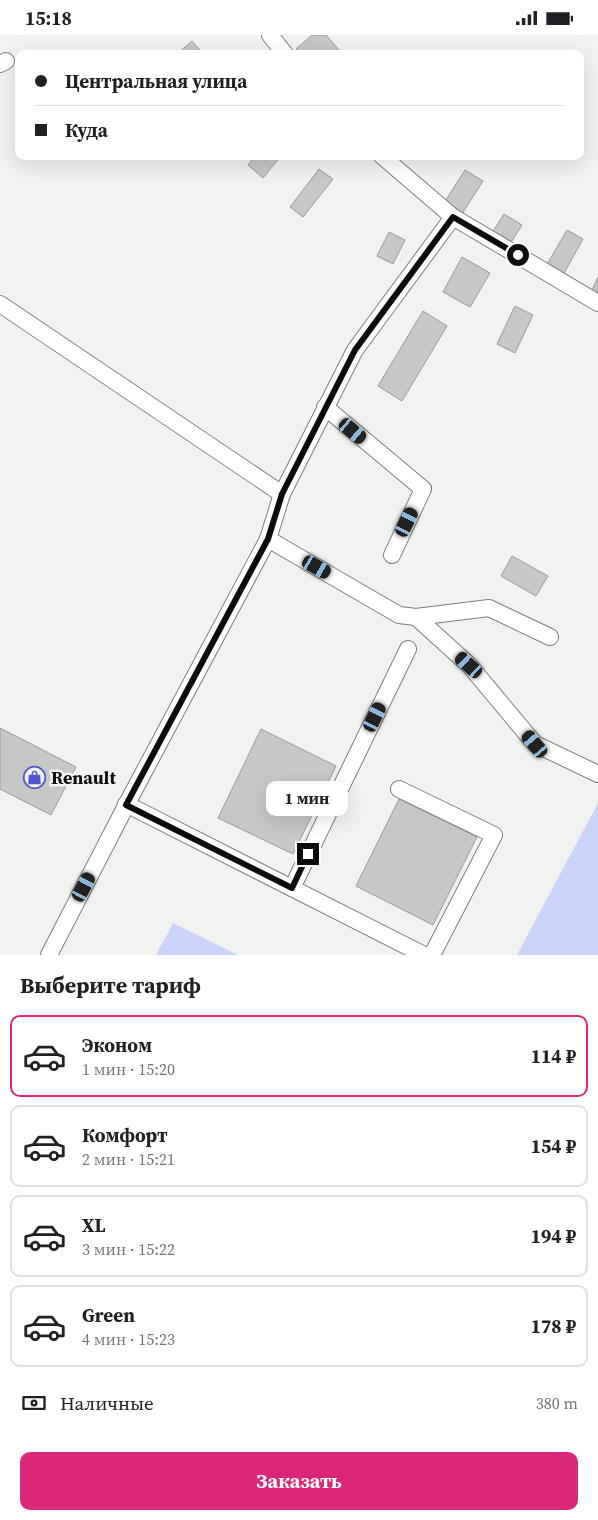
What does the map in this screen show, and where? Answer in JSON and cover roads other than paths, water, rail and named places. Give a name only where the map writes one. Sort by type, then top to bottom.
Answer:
[{"type":"street","points":[[270,35],[282,50]]},
{"type":"street","points":[[387,160],[453,217],[598,303]]},
{"type":"street","points":[[49,955],[126,805],[268,539],[282,494],[355,350],[453,217]]},
{"type":"street","points":[[0,304],[282,494]]},
{"type":"street","points":[[325,407],[423,489],[392,555]]},
{"type":"street","points":[[268,539],[399,615],[416,617],[489,608],[550,637]]},
{"type":"street","points":[[416,617],[469,665],[535,744],[598,774]]},
{"type":"street","points":[[292,888],[408,649]]},
{"type":"street","points":[[398,789],[494,835],[432,955]]},
{"type":"street","points":[[126,805],[424,955]]},
{"type":"place","name":"Renault","points":[[35,778]]}]
